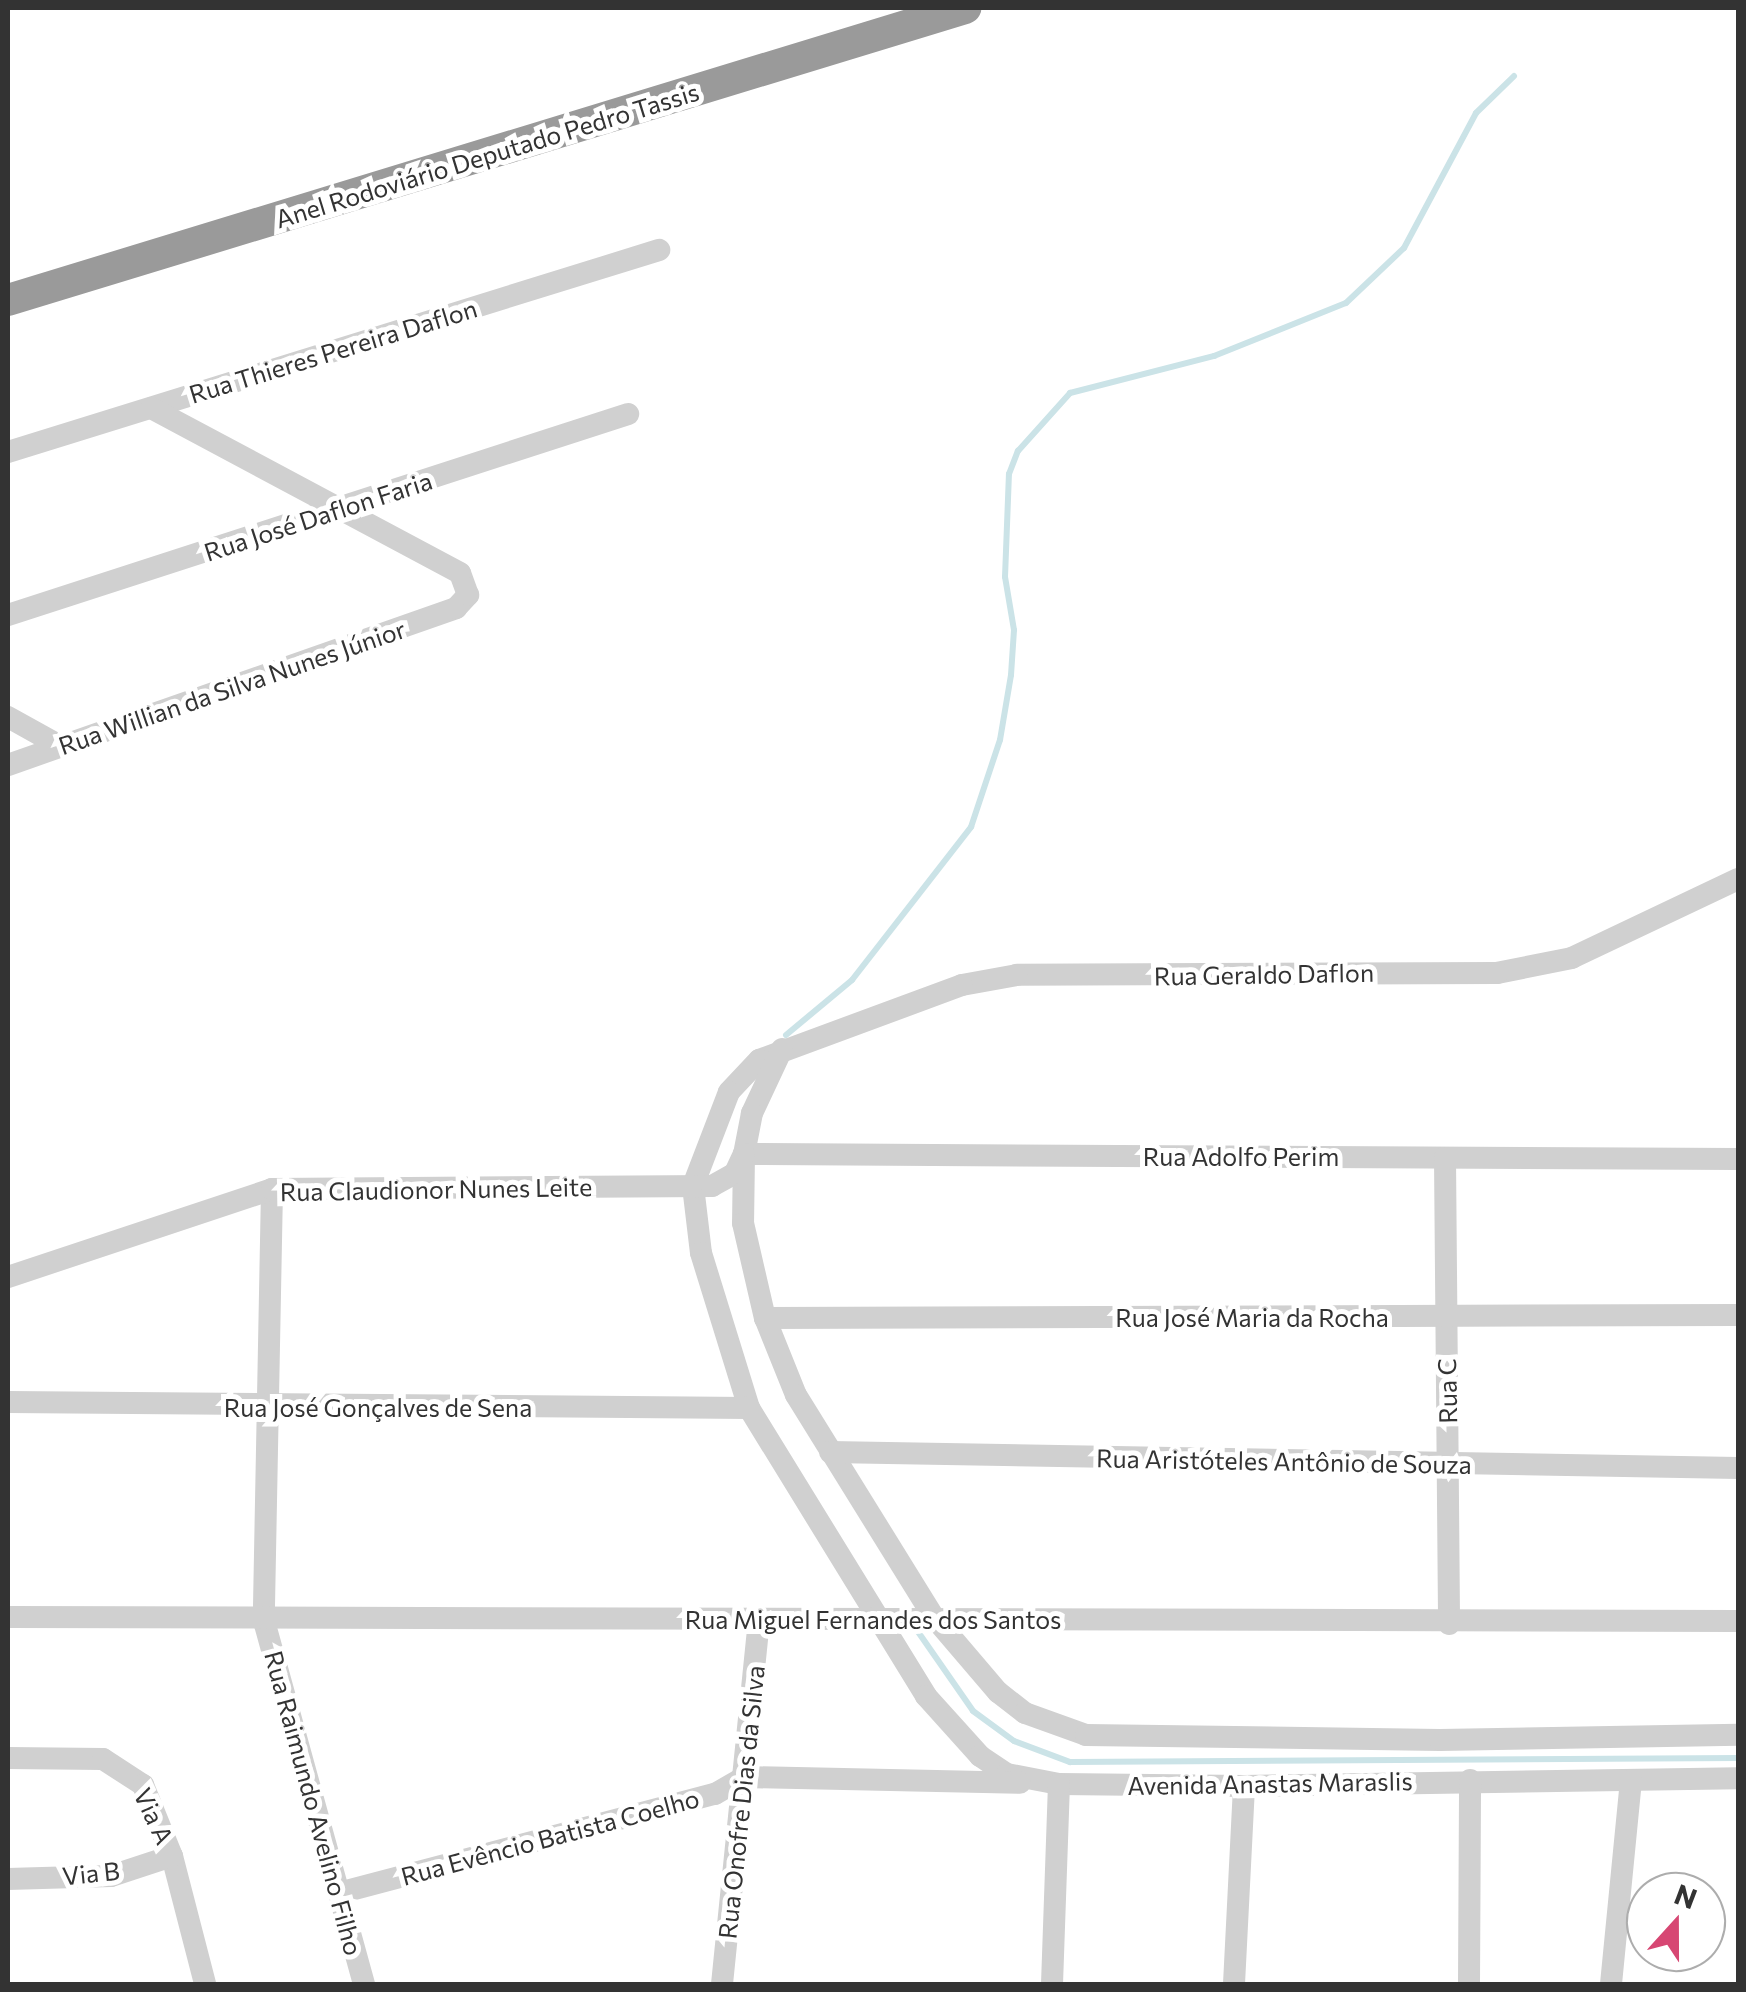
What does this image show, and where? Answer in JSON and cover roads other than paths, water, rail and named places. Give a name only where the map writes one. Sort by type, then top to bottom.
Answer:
[{"type":"highway","name":"Anel Rodoviário Deputado Pedro Tassis","points":[[8,300],[965,8]]},
{"type":"street","name":"Rua Thieres Pereira Daflon","points":[[8,452],[658,250]]},
{"type":"street","points":[[151,408],[340,510]]},
{"type":"street","name":"Rua José Daflon Faria","points":[[8,615],[628,414]]},
{"type":"street","name":"Rua Willian da Silva Nunes Júnior","points":[[8,766],[456,608],[470,588],[460,573],[340,510]]},
{"type":"street","points":[[8,717],[62,748]]},
{"type":"street","name":"Rua Geraldo Daflon","points":[[693,1186],[729,1092],[760,1060],[962,984],[1018,976],[1532,968],[1572,958],[1738,880]]},
{"type":"street","name":"Avenida Anastas Maraslis","points":[[782,1049],[752,1113],[744,1154],[743,1223],[765,1318],[796,1395],[934,1616],[998,1692],[1025,1713],[1086,1735],[1440,1740],[1738,1735]]},
{"type":"street","name":"Rua Adolfo Perim","points":[[744,1154],[1738,1158]]},
{"type":"street","name":"Rua Claudionor Nunes Leite","points":[[8,1276],[272,1189],[693,1186],[726,1179],[744,1154]]},
{"type":"street","name":"Rua C","points":[[1446,1158],[1449,1624]]},
{"type":"street","name":"Avenida Anastas Maraslis","points":[[693,1186],[700,1253],[749,1408],[882,1617],[926,1696],[980,1756],[1006,1774],[1059,1784],[1244,1786],[1738,1778]]},
{"type":"street","name":"Rua Raimundo Avelino Filho","points":[[272,1189],[264,1620],[364,1984]]},
{"type":"street","name":"Rua José Maria da Rocha","points":[[765,1318],[1738,1315]]},
{"type":"street","name":"Rua José Gonçalves de Sena","points":[[8,1402],[265,1408],[749,1408]]},
{"type":"street","name":"Rua Aristóteles Antônio de Souza","points":[[830,1452],[1738,1468]]},
{"type":"street","name":"Rua Miguel Fernandes dos Santos","points":[[8,1617],[264,1620],[934,1616],[1449,1624],[1738,1621]]},
{"type":"street","name":"Rua Onofre Dias da Silva","points":[[722,1984],[759,1619]]},
{"type":"street","name":"Via A","points":[[8,1758],[104,1759],[133,1774],[172,1856],[205,1984]]},
{"type":"street","name":"Rua Evêncio Batista Coelho","points":[[339,1893],[714,1794],[744,1777],[1059,1784]]},
{"type":"street","points":[[1469,1984],[1470,1780]]},
{"type":"street","points":[[1611,1984],[1632,1780]]},
{"type":"street","points":[[1052,1984],[1059,1784]]},
{"type":"street","points":[[1234,1984],[1244,1786]]},
{"type":"street","name":"Via B","points":[[8,1879],[111,1876],[172,1856]]},
{"type":"waterway","points":[[786,1035],[852,980],[971,827],[1000,740],[1011,675],[1014,630],[1005,577],[1009,474],[1018,451],[1070,393],[1214,356],[1346,303],[1404,248],[1476,113],[1514,76]]},
{"type":"waterway","points":[[914,1626],[973,1711],[1014,1741],[1070,1762],[1738,1758]]}]
